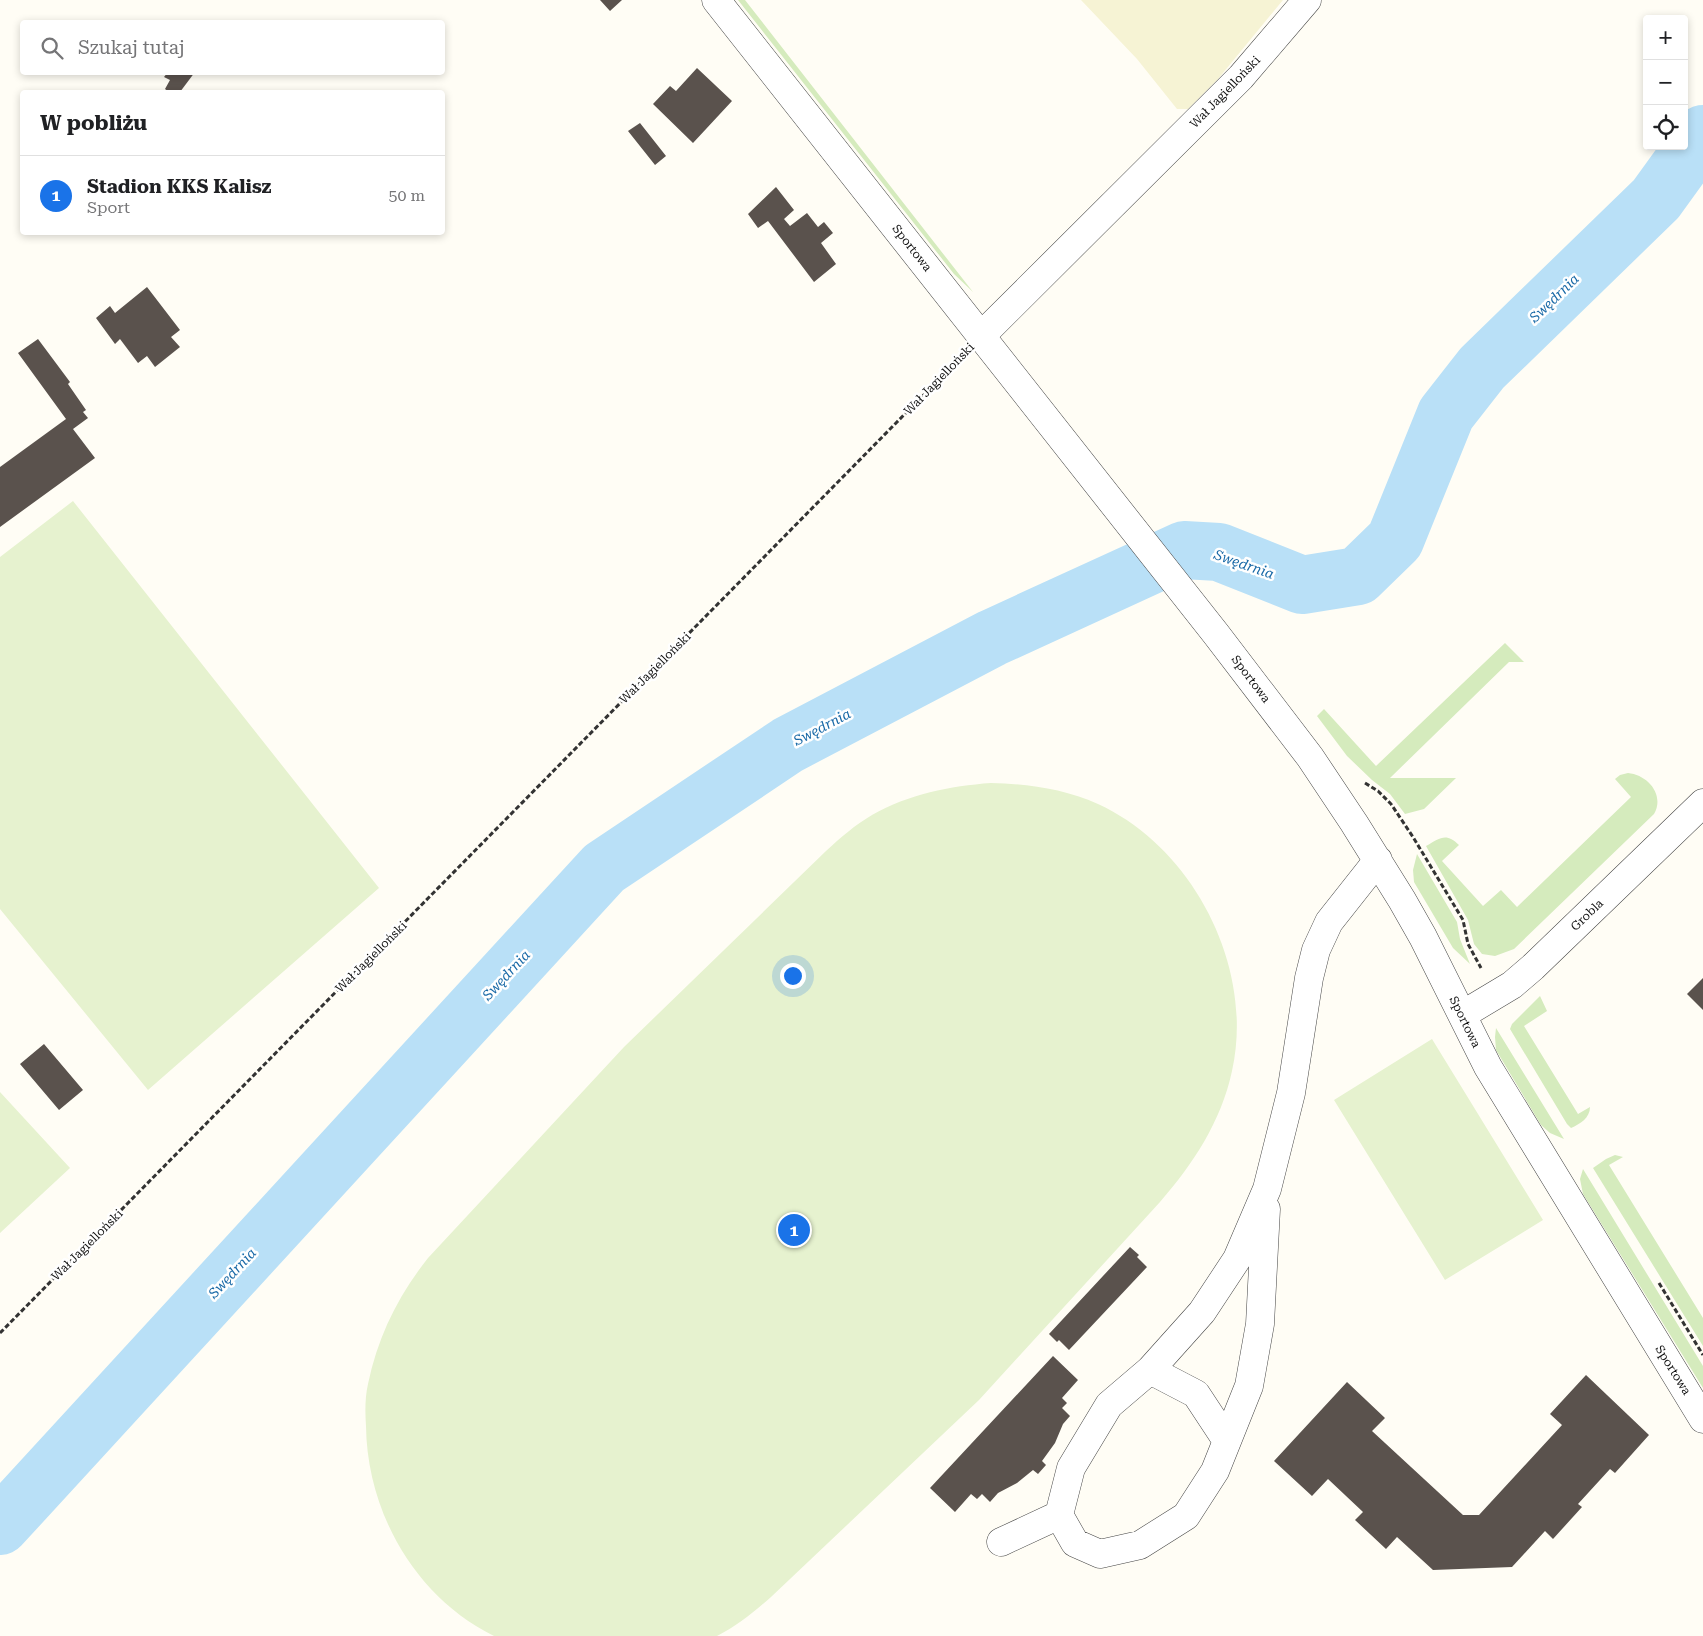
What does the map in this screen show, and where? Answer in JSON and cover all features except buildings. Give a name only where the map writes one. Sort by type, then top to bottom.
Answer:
[{"type":"street","name":"Sportowa","points":[[716,0],[1216,634],[1310,757],[1378,860],[1423,936],[1488,1067],[1703,1419]]},
{"type":"street","name":"Wał Jagielloński","points":[[981,336],[1241,77],[1307,0]]},
{"type":"street","name":"Grobla","points":[[1462,1015],[1496,996],[1533,967],[1703,802]]},
{"type":"street","points":[[1267,1189],[1260,1324],[1249,1386],[1215,1471],[1186,1516],[1140,1545],[1100,1554],[1075,1543],[1059,1515],[1072,1468],[1109,1405],[1150,1370],[1202,1312],[1237,1259],[1267,1189],[1291,1093],[1309,978],[1316,950],[1330,922],[1378,860]]},
{"type":"street","points":[[1150,1370],[1196,1394],[1227,1441]]},
{"type":"street","points":[[1001,1542],[1059,1515]]},
{"type":"path","name":"Wał Jagielloński","points":[[0,1333],[981,336]]},
{"type":"path","points":[[1363,782],[1378,791],[1391,804],[1413,837],[1463,920],[1468,944],[1496,996]]},
{"type":"path","points":[[1658,1282],[1703,1355]]},
{"type":"shaded area","points":[[1081,0],[1283,0],[1218,79],[1188,109],[1177,109],[1137,59]]},
{"type":"green space","points":[[738,0],[745,0],[973,292],[954,274]]},
{"type":"green space","points":[[73,501],[379,888],[148,1090],[0,909],[0,557]]},
{"type":"green space","points":[[1505,643],[1524,662],[1509,662],[1390,778],[1456,778],[1424,809],[1405,814],[1390,794],[1347,756],[1317,716],[1324,709],[1376,766]]},
{"type":"green space","points":[[1628,773],[1642,778],[1653,787],[1657,800],[1654,814],[1514,949],[1495,956],[1482,954],[1474,944],[1468,920],[1426,846],[1447,837],[1454,841],[1459,845],[1442,861],[1483,906],[1501,890],[1517,907],[1631,797],[1615,779],[1620,775]]},
{"type":"green space","points":[[991,783],[1032,786],[1059,791],[1098,804],[1132,824],[1163,850],[1189,881],[1210,915],[1225,953],[1234,992],[1237,1032],[1232,1071],[1227,1090],[1221,1108],[1204,1141],[1184,1173],[1160,1202],[979,1400],[771,1597],[731,1628],[717,1636],[494,1636],[466,1619],[441,1599],[419,1575],[401,1549],[386,1520],[375,1490],[366,1426],[366,1394],[377,1349],[398,1302],[428,1258],[624,1047],[837,841],[872,815],[915,796],[960,786]]},
{"type":"green space","points":[[1417,854],[1457,922],[1460,939],[1470,964],[1453,948],[1414,882],[1413,870]]},
{"type":"green space","points":[[1540,996],[1547,1011],[1524,1026],[1578,1114],[1590,1107],[1586,1117],[1571,1128],[1510,1029],[1512,1024]]},
{"type":"green space","points":[[1496,1028],[1564,1139],[1550,1133],[1541,1125],[1496,1050]]},
{"type":"green space","points":[[1432,1039],[1543,1220],[1445,1280],[1334,1100]]},
{"type":"green space","points":[[0,1092],[70,1168],[0,1233]]},
{"type":"green space","points":[[1615,1155],[1623,1157],[1609,1165],[1703,1318],[1703,1346],[1593,1168]]},
{"type":"green space","points":[[1583,1169],[1703,1366],[1703,1388],[1583,1194],[1580,1179]]},
{"type":"waterway","name":"Swędrnia","points":[[0,1526],[604,868],[788,745],[992,638],[1184,550],[1219,552],[1302,585],[1358,576],[1395,540],[1446,414],[1482,368],[1656,199],[1703,134]]},
{"type":"place","name":"Stadion KKS Kalisz","points":[[794,1230]]}]
